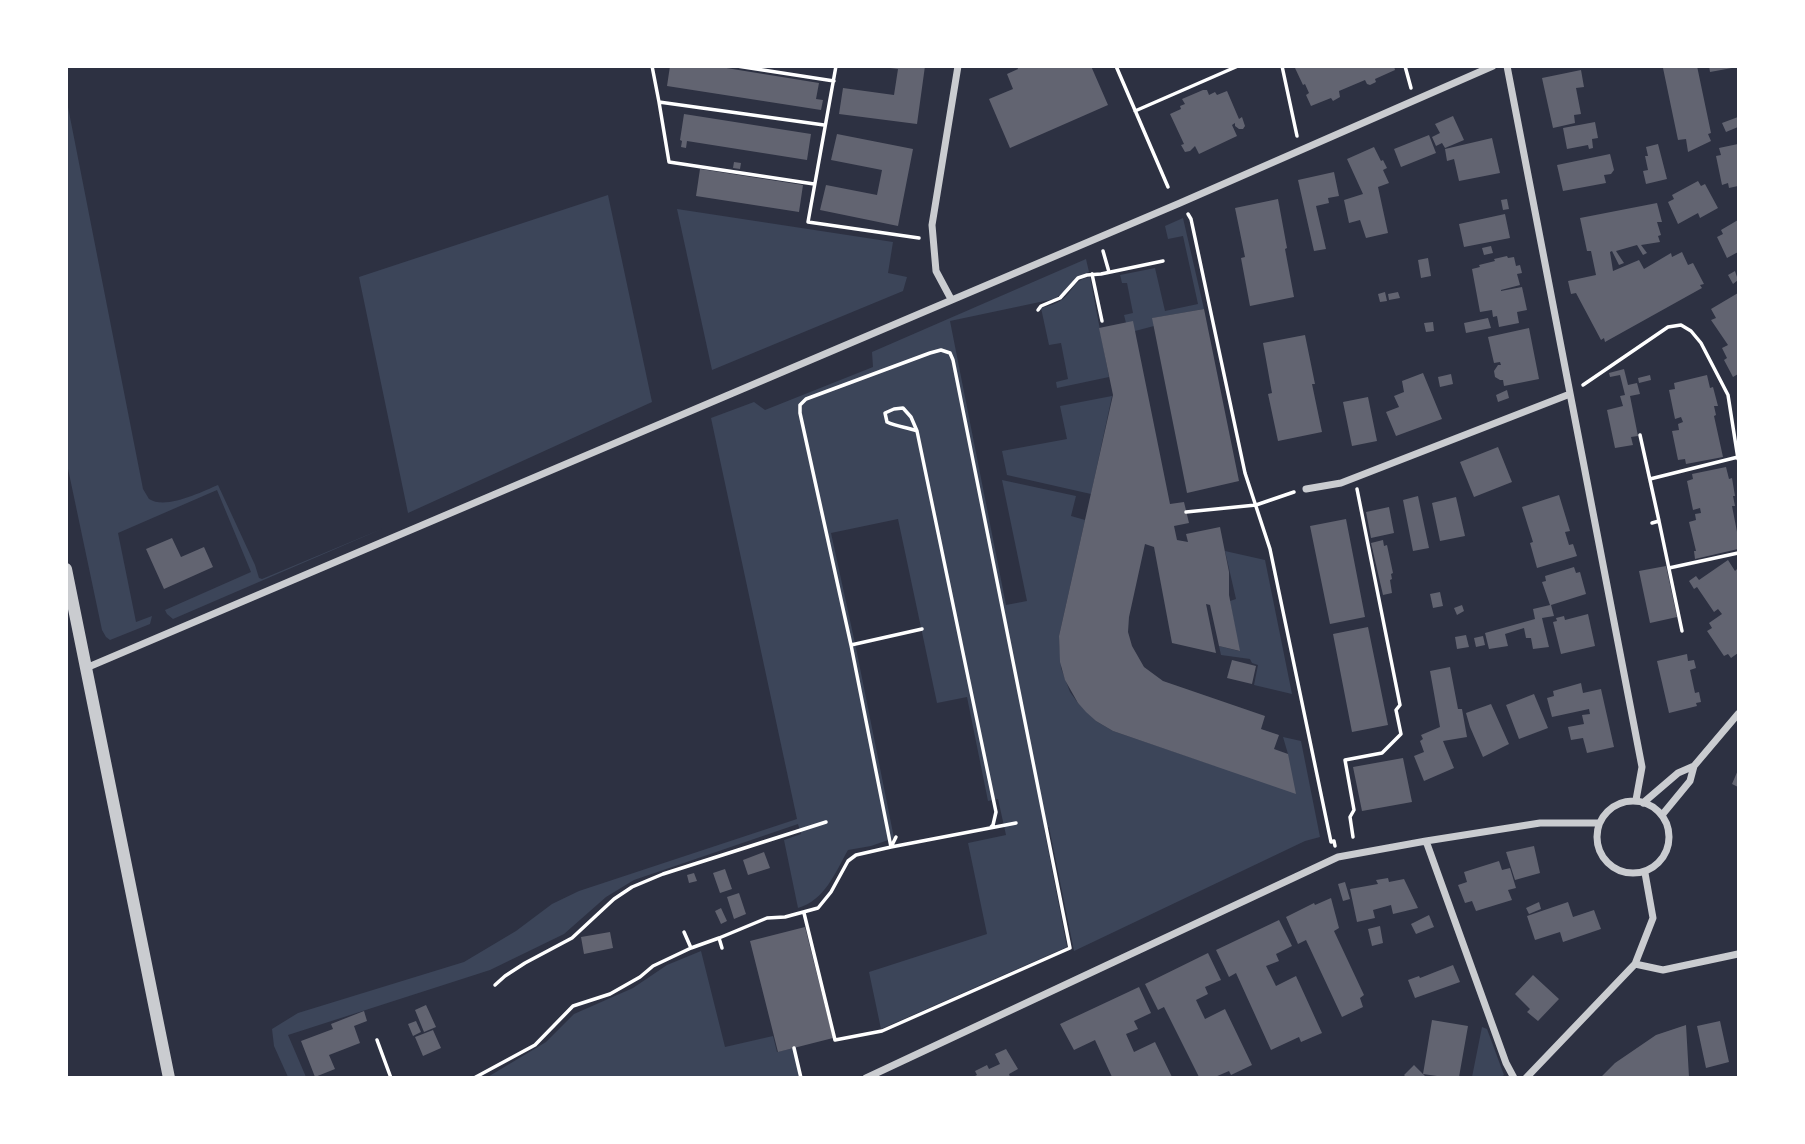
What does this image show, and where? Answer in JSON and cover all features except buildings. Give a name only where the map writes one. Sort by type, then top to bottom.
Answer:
[{"type":"street","points":[[951,299],[936,271],[932,225],[958,66]]},
{"type":"street","points":[[86,668],[1180,203],[1493,66]]},
{"type":"street","points":[[1507,66],[1642,767],[1639,801]]},
{"type":"street","points":[[1306,489],[1355,478],[1570,394]]},
{"type":"street","points":[[66,569],[169,1077]]},
{"type":"street","points":[[1662,815],[1690,781],[1694,766],[1738,714]]},
{"type":"street","points":[[1639,801],[1657,808],[1668,824],[1670,840],[1663,859],[1644,873],[1630,874],[1616,870],[1600,855],[1596,835],[1599,823],[1612,807],[1639,801],[1678,773],[1694,766]]},
{"type":"street","points":[[866,1077],[1338,857],[1540,823],[1599,823]]},
{"type":"street","points":[[1426,841],[1506,1063],[1514,1077]]},
{"type":"street","points":[[1526,1077],[1635,964],[1653,918],[1644,873]]},
{"type":"street","points":[[1635,964],[1663,970],[1738,954]]},
{"type":"path","points":[[652,66],[669,162],[814,184]]},
{"type":"path","points":[[737,66],[834,81]]},
{"type":"path","points":[[836,66],[808,222],[933,239]]},
{"type":"path","points":[[1116,66],[1168,187]]},
{"type":"path","points":[[1135,111],[1238,66]]},
{"type":"path","points":[[1282,66],[1300,151]]},
{"type":"path","points":[[1405,66],[1415,101]]},
{"type":"path","points":[[659,102],[824,125]]},
{"type":"path","points":[[1187,213],[1191,219],[1245,473],[1270,549],[1331,842],[1334,841]]},
{"type":"path","points":[[1102,249],[1109,272]]},
{"type":"path","points":[[1038,310],[1060,298],[1078,278],[1163,261]]},
{"type":"path","points":[[1092,274],[1102,321]]},
{"type":"path","points":[[1570,394],[1668,327],[1681,324],[1691,331],[1702,344],[1728,395],[1738,458],[1650,479]]},
{"type":"path","points":[[804,913],[835,1040],[882,1031],[1070,948],[953,360],[950,353],[941,350],[806,399],[800,405],[891,847]]},
{"type":"path","points":[[917,431],[887,422],[885,413],[903,408],[911,417],[917,431],[996,811],[993,825],[986,829]]},
{"type":"path","points":[[1640,435],[1682,631]]},
{"type":"path","points":[[1353,837],[1350,817],[1354,810],[1345,760],[1382,752],[1401,734],[1396,710],[1400,705],[1355,478]]},
{"type":"path","points":[[1186,512],[1256,505],[1276,498]]},
{"type":"path","points":[[1652,523],[1659,521]]},
{"type":"path","points":[[1669,568],[1738,553]]},
{"type":"path","points":[[851,645],[922,629]]},
{"type":"path","points":[[495,985],[524,963],[572,938],[614,899],[632,887],[663,874],[826,822]]},
{"type":"path","points":[[474,1077],[535,1045],[573,1006],[610,993],[640,977],[653,966],[767,918],[804,913],[818,908],[831,892],[848,861],[856,855],[1016,823]]},
{"type":"path","points":[[891,847],[896,837]]},
{"type":"path","points":[[630,893],[632,887]]},
{"type":"path","points":[[684,932],[691,948]]},
{"type":"path","points":[[719,938],[722,948]]},
{"type":"path","points":[[377,1040],[391,1077]]},
{"type":"path","points":[[794,1048],[801,1077]]},
{"type":"shaded area","points":[[67,102],[143,489],[149,499],[156,502],[174,501],[218,485],[259,578],[262,579],[384,528],[173,619],[165,610],[251,572],[217,490],[118,533],[136,622],[152,616],[150,624],[110,640],[102,630],[67,464]]},
{"type":"shaded area","points":[[608,195],[652,402],[408,513],[359,277]]},
{"type":"shaded area","points":[[677,209],[893,242],[888,273],[907,277],[903,291],[712,370]]},
{"type":"shaded area","points":[[1183,218],[1204,309],[1153,318],[1154,326],[1135,331],[1126,323],[1124,315],[1133,313],[1127,283],[1122,283],[1120,275],[1155,268],[1165,311],[1198,304],[1183,236],[1168,239],[1165,226]]},
{"type":"shaded area","points":[[1086,259],[1089,272],[1077,277],[1054,299],[950,321],[1006,605],[1027,601],[1002,480],[1076,496],[1071,516],[1085,520],[1059,636],[1061,668],[1070,692],[1096,721],[1113,731],[1216,766],[1288,754],[1283,737],[1301,741],[1320,837],[1305,841],[1074,951],[1049,827],[1044,828],[1067,947],[881,1029],[869,972],[987,934],[968,843],[1006,835],[998,799],[988,801],[967,697],[937,703],[898,519],[831,533],[894,838],[848,850],[822,892],[798,908],[784,840],[801,834],[798,824],[634,880],[606,897],[564,934],[490,970],[288,1035],[306,1077],[288,1077],[274,1046],[272,1029],[298,1013],[464,962],[516,931],[552,904],[579,891],[797,819],[711,418],[754,402],[765,410],[873,367],[872,352]]},
{"type":"shaded area","points":[[1090,277],[1109,377],[1057,388],[1056,382],[1068,379],[1061,343],[1049,345],[1041,308],[1060,301],[1077,283]]},
{"type":"shaded area","points":[[1112,396],[1091,494],[1007,475],[1002,451],[1067,439],[1060,406]]},
{"type":"shaded area","points":[[1225,551],[1265,560],[1292,694],[1254,685],[1258,665],[1250,659],[1221,655],[1219,646],[1239,651],[1230,601],[1236,599]]},
{"type":"shaded area","points":[[701,951],[725,1047],[773,1036],[777,1052],[794,1048],[800,1078],[486,1078],[546,1042],[574,1014],[633,988],[667,965]]},
{"type":"shaded area","points":[[1482,1027],[1487,1029],[1504,1075],[1501,1077],[1472,1077]]}]
